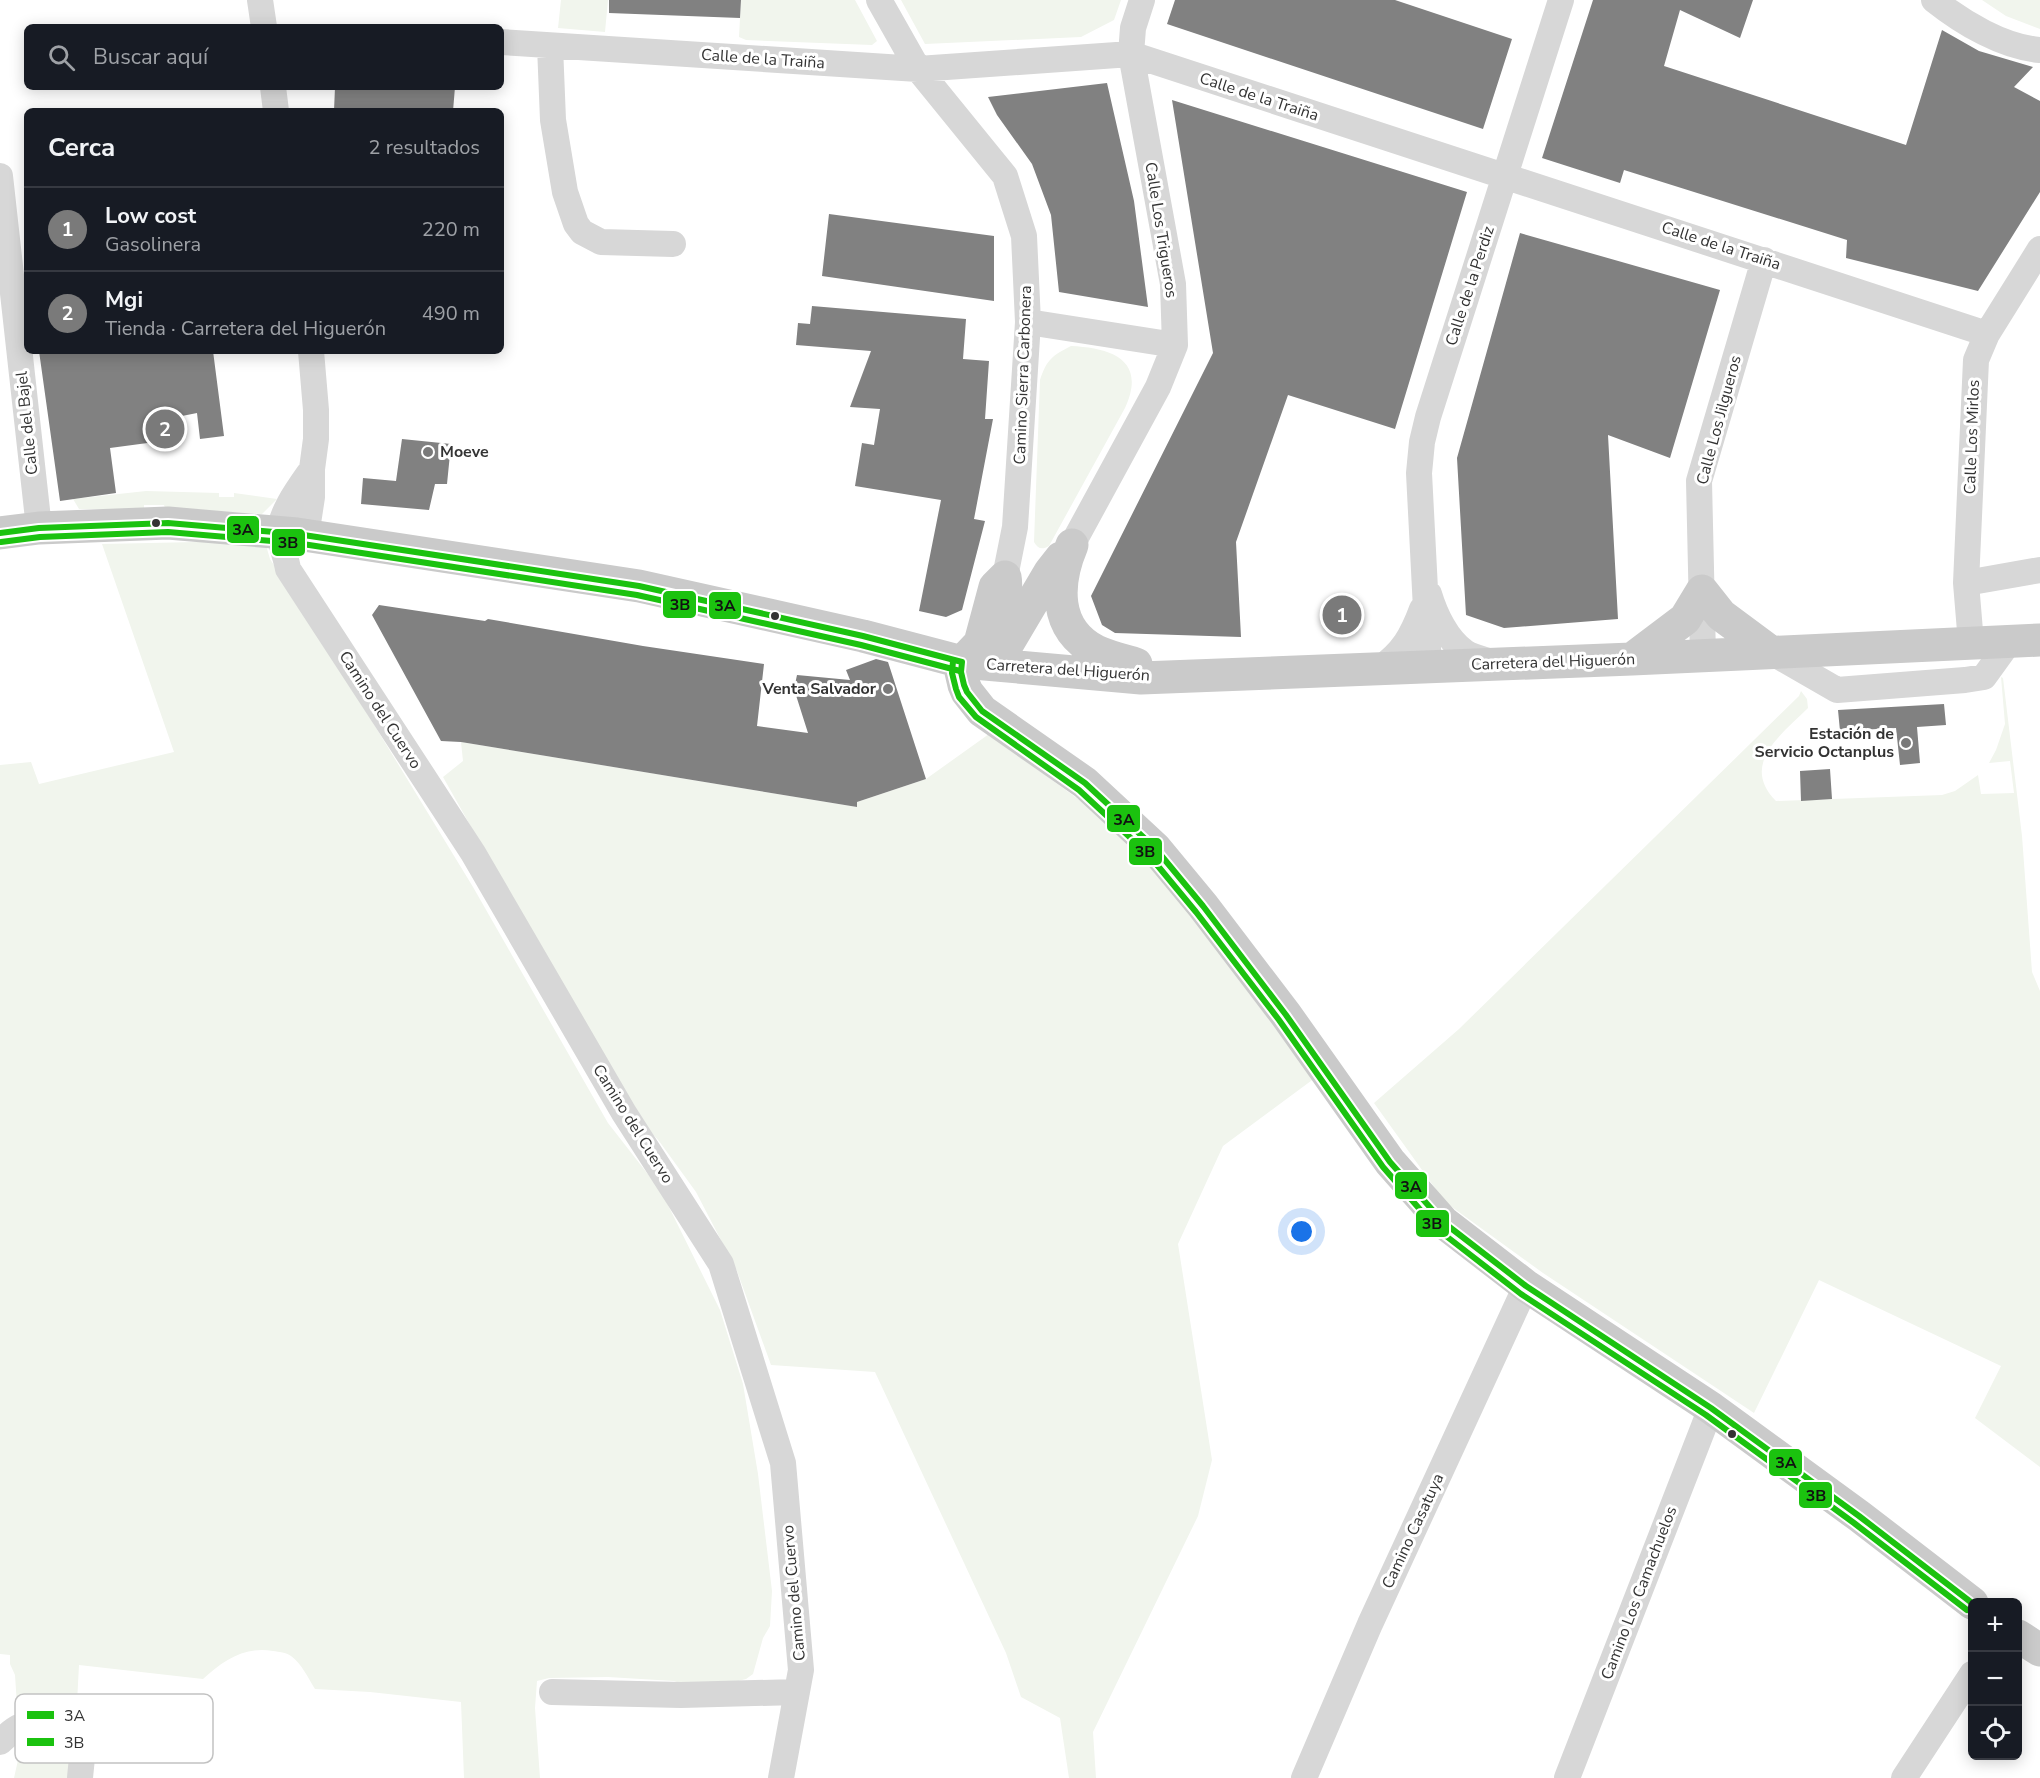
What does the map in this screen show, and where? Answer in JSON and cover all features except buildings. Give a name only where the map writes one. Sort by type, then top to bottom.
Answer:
[{"type":"main road","name":"Carretera del Higuerón","points":[[0,533],[39,528],[168,523],[293,534],[639,586],[986,662],[1141,678],[1703,656],[2025,640]]},
{"type":"main road","points":[[1072,545],[1053,568],[1008,643],[986,662],[962,672],[967,692],[982,711],[1085,783],[1155,848],[1203,906],[1286,1015],[1390,1162],[1443,1222],[1526,1286],[1711,1408],[1859,1516],[1968,1600]]},
{"type":"main road","points":[[1072,545],[1063,568],[1060,592],[1064,615],[1082,642],[1112,658],[1147,667],[1215,675]]},
{"type":"main road","points":[[1007,571],[1014,594],[1018,597],[1039,592]]},
{"type":"main road","points":[[986,662],[980,643],[995,587],[1007,571]]},
{"type":"main road","points":[[1632,659],[1685,619],[1702,591],[1721,615],[1771,652]]},
{"type":"main road","points":[[2022,1639],[2040,1650]]},
{"type":"street","points":[[260,0],[267,24]]},
{"type":"street","name":"Camino Sierra Carbonera","points":[[879,0],[918,69],[1005,176],[1024,236],[1028,322],[1015,527],[1007,571]]},
{"type":"street","name":"Calle Los Trigueros","points":[[1072,545],[1158,387],[1175,345],[1173,284],[1131,54],[1133,28],[1142,0]]},
{"type":"street","name":"Calle de la Perdiz","points":[[1429,667],[1419,473],[1422,442],[1561,0]]},
{"type":"street","points":[[1934,0],[1959,20],[1998,39],[2040,50]]},
{"type":"street","name":"Calle de la Traiña","points":[[504,42],[918,69],[1131,54],[1987,334]]},
{"type":"street","points":[[550,46],[553,120],[565,192],[576,224],[582,231],[601,242],[673,244]]},
{"type":"street","points":[[273,90],[276,108]]},
{"type":"street","name":"Calle del Bajel","points":[[0,176],[39,528]]},
{"type":"street","name":"Calle Los Mirlos","points":[[1965,680],[1966,583],[1976,360],[1987,334],[2040,249]]},
{"type":"street","name":"Calle Los Jilgueros","points":[[1703,656],[1699,481],[1764,260]]},
{"type":"street","points":[[1028,322],[1175,345]]},
{"type":"street","points":[[293,534],[312,497],[316,410],[311,354]]},
{"type":"street","name":"Camino del Cuervo","points":[[293,534],[288,569],[473,853],[624,1113],[721,1264],[783,1463],[801,1670],[781,1778]]},
{"type":"street","points":[[1966,583],[2040,570]]},
{"type":"street","name":"Calle de la Perdiz","points":[[1424,589],[1438,617],[1456,644],[1466,653],[1498,664]]},
{"type":"street","name":"Calle de la Perdiz","points":[[1379,669],[1411,638],[1424,589]]},
{"type":"street","points":[[1771,652],[1838,690],[1984,677],[2025,640]]},
{"type":"street","points":[[1854,648],[1857,689]]},
{"type":"street","name":"Camino Casatuya","points":[[1304,1778],[1374,1614],[1526,1286]]},
{"type":"street","name":"Camino Los Camachuelos","points":[[1568,1778],[1711,1408]]},
{"type":"street","points":[[1904,1778],[1968,1680]]},
{"type":"street","points":[[552,1692],[681,1695],[797,1692]]},
{"type":"street","points":[[0,1742],[15,1730]]},
{"type":"shaded area","points":[[561,0],[608,0],[605,32],[558,28]]},
{"type":"shaded area","points":[[741,0],[855,0],[877,41],[872,45],[746,40],[739,37]]},
{"type":"shaded area","points":[[901,0],[1121,0],[1114,20],[1081,37],[925,44]]},
{"type":"shaded area","points":[[1982,0],[2040,0],[2040,29],[2006,16]]},
{"type":"shaded area","points":[[1071,346],[1100,350],[1122,360],[1132,378],[1131,392],[1125,408],[1049,546],[1040,548],[1034,542],[1040,380],[1051,359]]},
{"type":"shaded area","points":[[146,491],[219,493],[219,497],[234,497],[234,493],[277,499],[262,514],[165,508],[164,505],[144,505],[144,509],[79,509],[73,499]]},
{"type":"shaded area","points":[[265,542],[270,559],[331,654],[473,887],[608,1123],[661,1191],[720,1310],[743,1384],[758,1474],[772,1591],[770,1626],[763,1638],[753,1674],[746,1679],[702,1690],[674,1681],[608,1677],[549,1678],[537,1681],[535,1708],[540,1778],[464,1778],[461,1702],[370,1692],[315,1689],[295,1659],[282,1652],[262,1650],[243,1653],[218,1666],[203,1679],[79,1665],[77,1694],[16,1694],[10,1655],[0,1654],[0,765],[31,762],[39,784],[174,752],[102,544]]},
{"type":"shaded area","points":[[2001,677],[2003,678],[2022,836],[2032,972],[2040,991],[2040,1467],[1975,1418],[2001,1366],[1819,1280],[1754,1413],[1543,1273],[1445,1202],[1374,1103],[1459,1029],[1799,696],[1801,691],[1807,699],[1808,708],[1777,739],[1763,762],[1762,774],[1766,787],[1776,801],[1942,795],[1955,791],[1978,775],[1981,794],[2014,793],[2010,761],[1989,763],[2005,724]]},
{"type":"shaded area","points":[[989,734],[1097,813],[1154,868],[1319,1075],[1223,1146],[1178,1244],[1212,1460],[1198,1516],[1093,1732],[1096,1778],[1069,1778],[1060,1718],[1021,1697],[1006,1653],[875,1372],[771,1365],[737,1271],[696,1192],[659,1141],[630,1109],[443,777],[463,761],[461,742],[857,807],[857,802],[926,779]]},
{"type":"shaded area","points":[[17,1763],[74,1763],[73,1778],[14,1778]]},
{"type":"transit line","name":"3A","points":[[0,533],[39,528],[168,523],[297,534],[639,586],[863,636],[962,662]]},
{"type":"transit line","name":"3B","points":[[1,542],[40,537],[168,532],[296,543],[637,595],[861,645],[960,671]]},
{"type":"transit line","name":"3B","points":[[953,661],[952,673],[959,697],[976,717],[1079,790],[1148,854],[1279,1020],[1383,1167],[1437,1229],[1521,1294],[1706,1415],[1854,1523],[1967,1610]]},
{"type":"transit line","name":"3A","points":[[962,662],[961,672],[964,685],[982,711],[1085,783],[1155,848],[1203,906],[1286,1015],[1390,1162],[1443,1222],[1526,1286],[1711,1408],[1859,1516],[1968,1600]]},
{"type":"place","name":"Mgi","points":[[165,429]]},
{"type":"place","name":"Moeve","points":[[428,452]]},
{"type":"place","name":"Low cost","points":[[1342,615]]},
{"type":"place","name":"Venta Salvador","points":[[888,689]]},
{"type":"place","name":"Estación de Servicio Octanplus","points":[[1906,743]]}]
